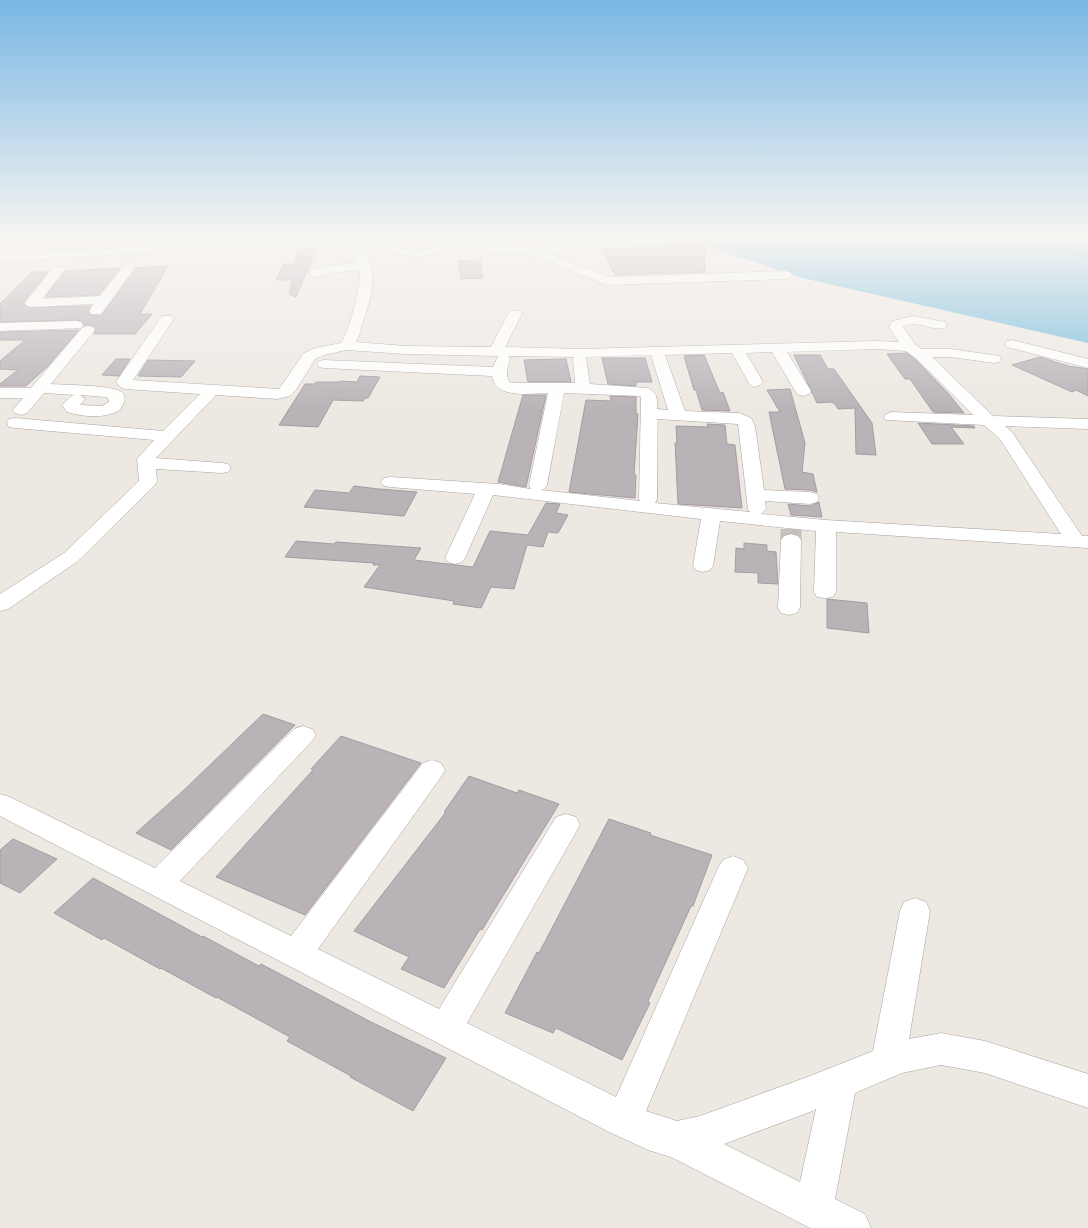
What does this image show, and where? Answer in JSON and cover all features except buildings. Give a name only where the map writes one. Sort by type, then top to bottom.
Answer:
[{"type":"street","points":[[37,296],[32,303],[104,300]]},
{"type":"street","points":[[14,418],[91,325],[107,296]]},
{"type":"street","points":[[346,346],[350,340],[363,296]]},
{"type":"street","points":[[515,314],[500,361],[500,381],[505,387],[583,388],[642,391],[649,395],[648,499]]},
{"type":"street","points":[[167,319],[124,382],[125,384],[277,394],[284,393],[288,390],[309,356],[314,353],[346,346],[376,349],[435,351],[500,361]]},
{"type":"street","points":[[940,325],[904,320],[897,324],[896,327],[914,350],[973,407],[1006,436],[1082,542]]},
{"type":"street","points":[[0,327],[91,325]]},
{"type":"street","points":[[0,341],[19,326]]},
{"type":"street","points":[[1012,344],[1088,364]]},
{"type":"street","points":[[324,364],[421,366],[500,361],[581,353],[876,345],[994,359]]},
{"type":"street","points":[[736,348],[755,382]]},
{"type":"street","points":[[777,348],[803,391]]},
{"type":"street","points":[[413,350],[413,359],[421,366]]},
{"type":"street","points":[[421,366],[430,360],[435,351]]},
{"type":"street","points":[[658,356],[678,415]]},
{"type":"street","points":[[580,359],[583,388]]},
{"type":"street","points":[[300,371],[453,377]]},
{"type":"street","points":[[538,485],[557,388]]},
{"type":"street","points":[[0,393],[38,390],[108,392],[116,395],[118,399],[116,404],[108,411],[72,409],[70,405],[77,399]]},
{"type":"street","points":[[0,604],[71,557],[148,482],[146,459],[148,456],[212,390]]},
{"type":"street","points":[[649,414],[739,418],[745,421],[747,426],[756,502],[810,498]]},
{"type":"street","points":[[892,417],[1088,424]]},
{"type":"street","points":[[14,418],[171,432]]},
{"type":"street","points":[[147,463],[222,468]]},
{"type":"street","points":[[390,482],[486,489],[712,514],[792,530],[826,526],[1082,542]]},
{"type":"street","points":[[455,558],[486,489]]},
{"type":"street","points":[[703,566],[712,514]]},
{"type":"street","points":[[825,592],[826,526]]},
{"type":"street","points":[[790,608],[792,530]]},
{"type":"street","points":[[158,884],[303,735]]},
{"type":"street","points":[[296,954],[432,770]]},
{"type":"street","points":[[0,804],[648,1132],[677,1140],[851,1228]]},
{"type":"street","points":[[445,1029],[566,825]]},
{"type":"street","points":[[624,1120],[733,868]]},
{"type":"street","points":[[888,1062],[915,911]]},
{"type":"street","points":[[677,1140],[700,1134],[840,1082],[900,1057],[941,1049],[985,1058],[1088,1091]]},
{"type":"street","points":[[814,1209],[840,1082]]},
{"type":"water","points":[[883,296],[1088,296],[1088,343]]},
{"type":"tunnel","points":[[791,529],[791,540]]}]
